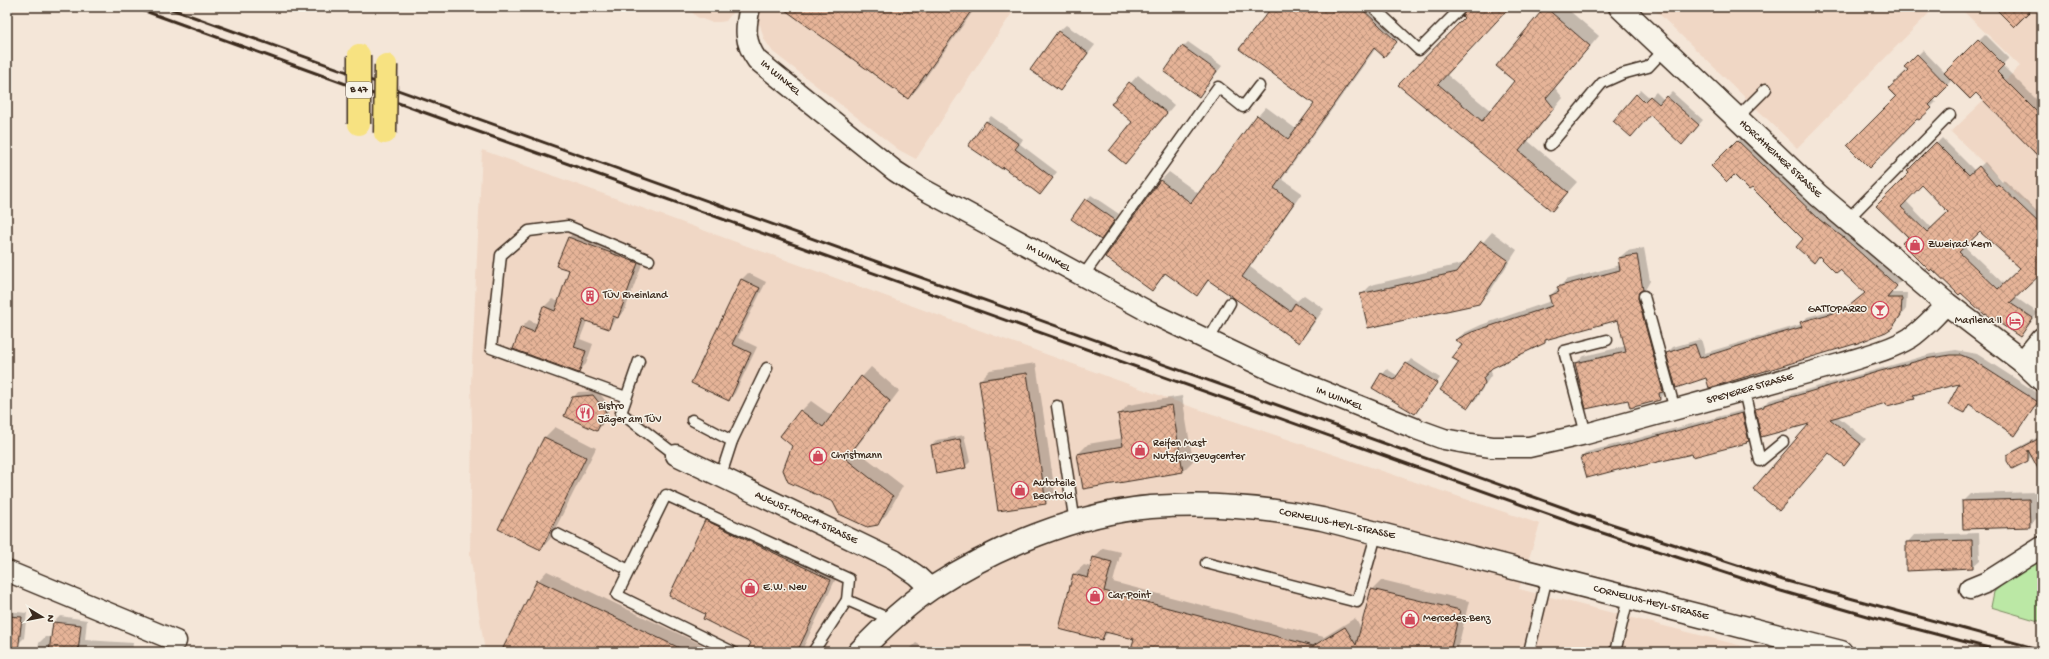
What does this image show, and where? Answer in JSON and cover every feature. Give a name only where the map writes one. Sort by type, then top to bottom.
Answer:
[{"type":"highway","name":"B 47","points":[[359,55],[359,124]]},
{"type":"highway","name":"B 47","points":[[386,65],[386,133]]},
{"type":"main road","name":"HORCHHEIMER STRASSE","points":[[1620,7],[1664,50],[1847,220],[1947,304]]},
{"type":"main road","points":[[1947,304],[2023,362],[2042,380]]},
{"type":"main road","points":[[2023,362],[2042,339]]},
{"type":"main road","name":"CORNELIUS-HEYL-STRASSE","points":[[859,652],[931,589],[969,567],[1035,536],[1075,523],[1118,512],[1151,507],[1250,507],[1288,512],[1377,532],[1841,652]]},
{"type":"street","name":"IM WINKEL","points":[[750,7],[745,28],[747,41],[757,60],[895,171],[920,188],[1151,313],[1208,341],[1323,393],[1419,430]]},
{"type":"street","name":"SPEYERER STRASSE","points":[[1419,430],[1444,439],[1492,447],[1529,447],[1586,434],[1843,364],[1899,344],[1922,328],[1947,304]]},
{"type":"street","name":"AUGUST-HORCH-STRASSE","points":[[676,455],[720,478],[894,560],[916,575],[931,589]]},
{"type":"street","points":[[1970,589],[1987,582],[2042,547]]},
{"type":"street","points":[[7,571],[176,641]]},
{"type":"lane","points":[[1373,7],[1419,50],[1462,7]]},
{"type":"lane","points":[[1550,146],[1602,83],[1622,74],[1648,67],[1664,50]]},
{"type":"lane","points":[[1083,276],[1218,87],[1243,107],[1259,86]]},
{"type":"lane","points":[[1737,118],[1766,89]]},
{"type":"lane","points":[[1847,220],[1950,115]]},
{"type":"lane","points":[[626,396],[491,348],[501,255],[529,231],[568,226],[649,260]]},
{"type":"lane","points":[[1644,296],[1675,410]]},
{"type":"lane","points":[[1208,341],[1230,303]]},
{"type":"lane","points":[[1586,434],[1564,351],[1607,340]]},
{"type":"lane","points":[[639,361],[621,413],[676,455]]},
{"type":"lane","points":[[720,478],[732,441],[767,368]]},
{"type":"lane","points":[[1744,391],[1760,461],[1783,442]]},
{"type":"lane","points":[[1057,406],[1075,523]]},
{"type":"lane","points":[[692,420],[732,441]]},
{"type":"lane","points":[[733,652],[617,594],[666,495],[848,579],[847,600],[813,652]]},
{"type":"lane","points":[[1206,563],[1357,602],[1377,532]]},
{"type":"lane","points":[[557,534],[629,570]]},
{"type":"lane","points":[[1529,652],[1547,577]]},
{"type":"lane","points":[[1615,652],[1628,598]]},
{"type":"lane","points":[[847,600],[893,621]]},
{"type":"shaded area","points":[[687,7],[1016,7],[916,159],[899,150],[773,52],[764,39],[760,25],[736,8],[726,21],[710,22],[697,17]]},
{"type":"shaded area","points":[[1652,7],[1935,7],[1797,148]]},
{"type":"shaded area","points":[[1959,7],[2042,7],[2042,219],[1951,132],[2020,66]]},
{"type":"shaded area","points":[[482,150],[1186,405],[1540,524],[1519,589],[1766,652],[485,652],[470,554],[472,426],[471,384]]},
{"type":"green space","points":[[2042,558],[2042,622],[1991,607],[1994,592],[2012,576]]},
{"type":"building","points":[[781,7],[974,7],[908,99]]},
{"type":"building","points":[[1272,7],[1360,7],[1397,42],[1384,57],[1374,48],[1274,188],[1294,203],[1242,277],[1290,311],[1295,303],[1316,318],[1299,343],[1208,280],[1197,296],[1165,273],[1152,291],[1105,257],[1160,180],[1191,203],[1257,115],[1288,139],[1314,104],[1239,49]]},
{"type":"building","points":[[1468,7],[1510,7],[1438,84],[1482,121],[1514,81],[1496,66],[1545,7],[1590,46],[1546,98],[1554,108],[1519,151],[1568,192],[1552,211],[1398,85],[1464,18],[1462,16]]},
{"type":"building","points":[[1994,7],[2034,7],[2014,27]]},
{"type":"building","points":[[1058,31],[1088,53],[1060,91],[1030,70]]},
{"type":"building","points":[[1978,39],[2004,65],[1997,72],[2042,117],[2042,160],[1976,93],[1970,99],[1944,73]]},
{"type":"building","points":[[1182,46],[1217,71],[1199,97],[1164,72]]},
{"type":"building","points":[[1917,54],[1948,86],[1929,105],[1932,108],[1919,120],[1917,119],[1869,168],[1847,146],[1896,97],[1888,89],[1908,70],[1904,67]]},
{"type":"building","points":[[1129,82],[1167,113],[1125,164],[1109,151],[1132,122],[1111,104]]},
{"type":"building","points":[[1636,94],[1644,102],[1650,96],[1659,104],[1666,96],[1699,125],[1682,145],[1650,115],[1631,137],[1613,121]]},
{"type":"building","points":[[986,121],[1019,144],[1015,149],[1053,178],[1040,195],[1003,167],[1002,169],[968,146]]},
{"type":"building","points":[[1737,140],[1820,220],[1844,238],[1897,286],[1887,298],[1902,298],[1901,315],[1892,328],[1886,332],[1858,343],[1709,388],[1706,378],[1676,388],[1666,353],[1695,344],[1700,358],[1802,327],[1800,322],[1844,310],[1865,293],[1840,270],[1836,273],[1819,256],[1814,263],[1796,247],[1803,239],[1752,188],[1749,190],[1734,175],[1727,182],[1711,166]]},
{"type":"building","points":[[1936,142],[1969,175],[1979,166],[1996,186],[1998,184],[2042,226],[2042,273],[2010,303],[2033,318],[2020,337],[1986,314],[1985,315],[1961,293],[1959,295],[1932,269],[1930,271],[1902,243],[1908,237],[1876,206],[1909,173],[1907,171]],"holes":[[[1922,185],[1948,212],[1927,232],[1901,207]],[[1980,232],[2020,268],[1998,289],[1959,252]]]},
{"type":"building","points":[[1085,199],[1115,220],[1101,240],[1071,219]]},
{"type":"building","points":[[568,237],[638,263],[618,318],[613,316],[609,329],[583,320],[574,347],[586,351],[579,373],[513,349],[521,327],[534,332],[543,306],[555,311],[569,270],[556,266]]},
{"type":"building","points":[[1481,241],[1508,260],[1479,304],[1368,328],[1360,294],[1457,272]]},
{"type":"building","points":[[1637,255],[1643,290],[1639,292],[1638,298],[1663,392],[1659,393],[1660,400],[1630,408],[1628,400],[1586,409],[1575,363],[1626,352],[1618,320],[1545,340],[1545,343],[1492,368],[1483,378],[1485,383],[1468,408],[1440,390],[1459,362],[1452,358],[1462,345],[1455,340],[1472,332],[1552,306],[1549,296],[1559,292],[1557,287],[1620,270],[1618,258]]},
{"type":"building","points":[[741,279],[760,288],[732,344],[751,353],[729,401],[691,383]]},
{"type":"building","points":[[1961,355],[1971,359],[2038,402],[2015,436],[1969,404],[1964,413],[1948,405],[1959,384],[1913,395],[1915,399],[1887,406],[1886,403],[1830,419],[1861,444],[1844,466],[1829,453],[1779,511],[1753,489],[1809,424],[1761,437],[1755,409],[1764,407],[1764,405],[1877,372],[1925,359]]},
{"type":"building","points":[[1406,363],[1437,383],[1415,414],[1372,388],[1381,373],[1394,380]]},
{"type":"building","points":[[1027,373],[1046,504],[998,511],[979,380]]},
{"type":"building","name":"Christmann","points":[[861,376],[890,401],[846,459],[893,496],[878,525],[867,527],[839,514],[833,502],[788,482],[783,470],[792,446],[780,436],[800,410],[823,427]]},
{"type":"building","name":"Bistro Jäger am TÜV","points":[[593,395],[606,412],[597,431],[564,416],[572,397]]},
{"type":"building","name":"Reifen Mast Nutzfahrzeugcenter","points":[[1172,405],[1183,472],[1083,489],[1077,454],[1123,446],[1118,414]]},
{"type":"building","points":[[1742,413],[1749,441],[1746,442],[1747,443],[1693,457],[1692,454],[1636,467],[1636,465],[1587,478],[1581,457]]},
{"type":"building","points":[[544,437],[586,457],[541,550],[498,529]]},
{"type":"building","points":[[2042,437],[2042,476],[2028,450],[2028,461],[2012,469],[2007,461],[2007,455]]},
{"type":"building","points":[[960,439],[966,468],[936,474],[931,445]]},
{"type":"building","points":[[2029,499],[2030,527],[1963,529],[1962,501]]},
{"type":"building","name":"E.W. Neu","points":[[705,520],[831,580],[797,652],[746,652],[751,643],[703,619],[705,614],[669,596]]},
{"type":"building","points":[[1972,540],[1973,568],[1906,571],[1906,542]]},
{"type":"building","name":"Mercedes-Benz","points":[[1093,557],[1112,562],[1104,591],[1313,646],[1345,627],[1356,645],[1371,589],[1460,610],[1450,652],[1130,652],[1134,639],[1105,632],[1102,640],[1059,629],[1073,574],[1088,578]]},
{"type":"building","points":[[537,580],[688,652],[501,652]]},
{"type":"building","points":[[7,616],[22,617],[18,652],[7,652]]},
{"type":"building","points":[[53,622],[81,625],[78,652],[49,652]]},
{"type":"railway","points":[[134,7],[423,112],[1581,526],[1781,591],[1878,619],[2004,652]]},
{"type":"railway","points":[[166,7],[1584,515],[1783,580],[2042,650]]},
{"type":"place","name":"Zweirad Kern","points":[[1915,245]]},
{"type":"place","name":"TÜV Rheinland","points":[[590,296]]},
{"type":"place","name":"GATTOPARRO","points":[[1880,310]]},
{"type":"place","name":"Marilena II","points":[[2015,321]]},
{"type":"place","name":"Bistro Jäger am TÜV","points":[[585,413]]},
{"type":"place","name":"Reifen Mast Nutzfahrzeugcenter","points":[[1140,450]]},
{"type":"place","name":"Christmann","points":[[818,456]]},
{"type":"place","name":"Autoteile Bechtold","points":[[1020,490]]},
{"type":"place","name":"E.W. Neu","points":[[750,588]]},
{"type":"place","name":"Car Point","points":[[1095,596]]},
{"type":"place","name":"Mercedes-Benz","points":[[1410,619]]}]
